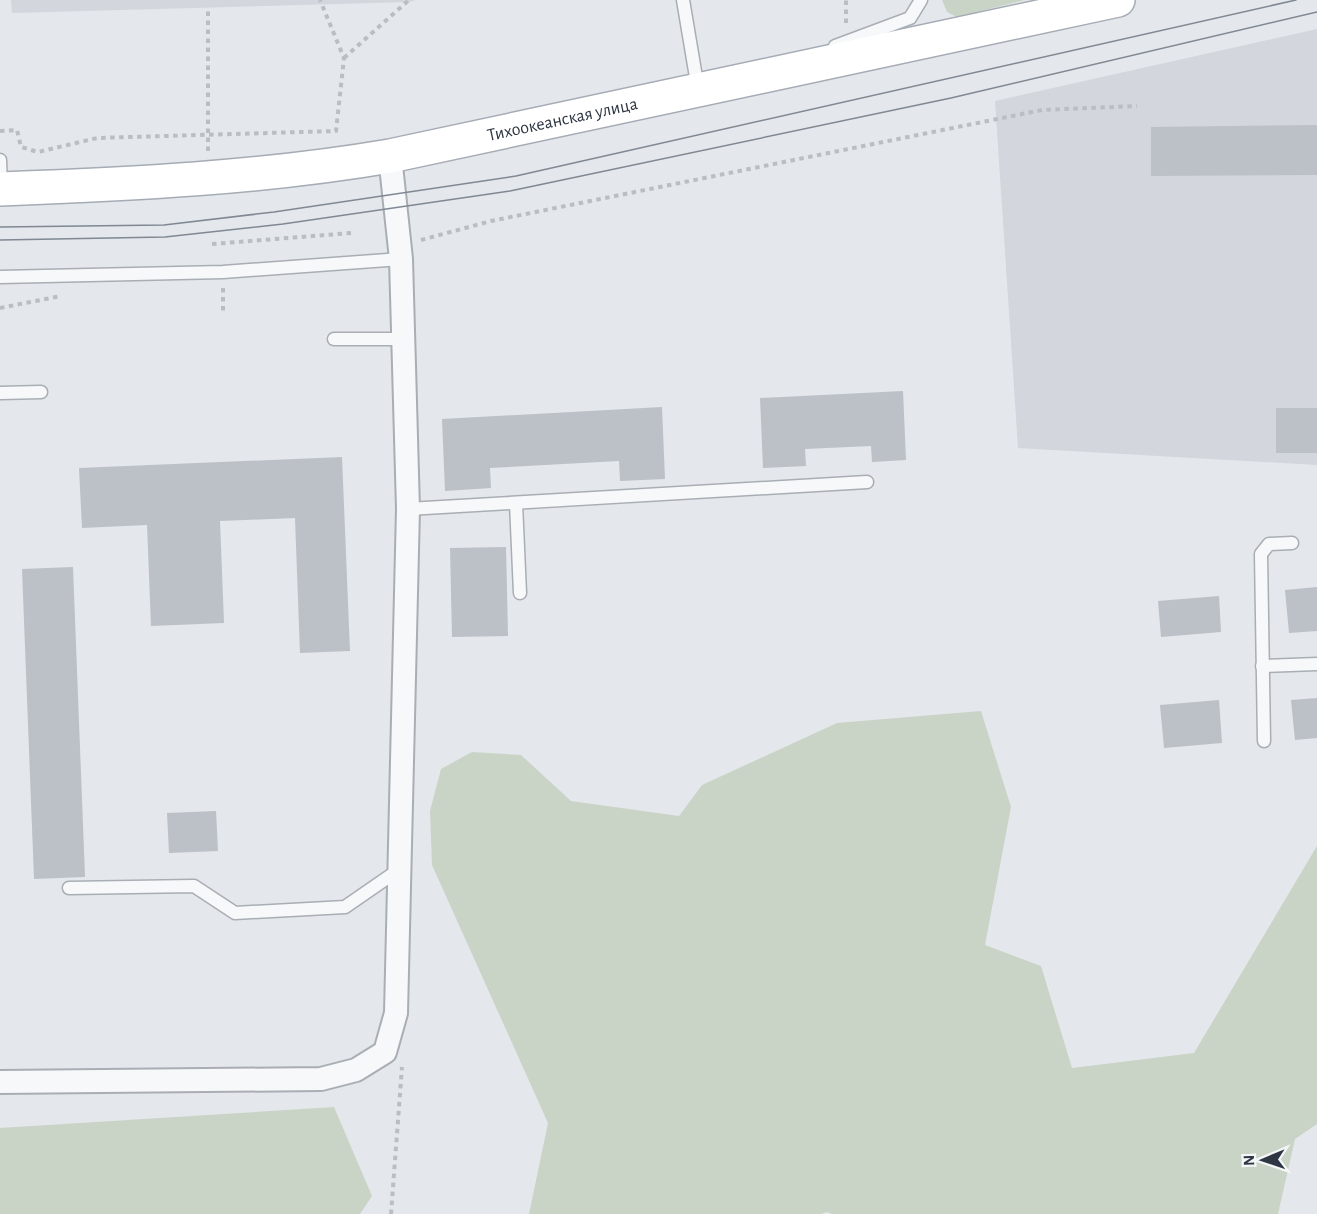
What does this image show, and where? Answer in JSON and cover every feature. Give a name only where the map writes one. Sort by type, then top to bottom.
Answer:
[{"type":"main road","name":"Тихоокеанская улица","points":[[0,180],[215,178],[341,164],[390,156],[1118,0]]},
{"type":"street","points":[[0,1082],[321,1079],[356,1070],[385,1052],[396,1013],[408,509],[401,252],[390,156]]},
{"type":"lane","points":[[683,0],[698,90]]},
{"type":"lane","points":[[752,78],[910,18],[921,0]]},
{"type":"lane","points":[[0,277],[223,272],[401,252]]},
{"type":"lane","points":[[334,339],[404,339]]},
{"type":"lane","points":[[0,393],[41,392]]},
{"type":"lane","points":[[408,509],[867,482]]},
{"type":"lane","points":[[516,503],[520,593]]},
{"type":"lane","points":[[1264,741],[1261,554],[1269,544],[1292,543]]},
{"type":"lane","points":[[1262,666],[1317,664]]},
{"type":"lane","points":[[69,888],[194,886],[235,914],[345,907],[400,869]]},
{"type":"path","points":[[0,131],[17,130],[21,147],[38,152],[98,138],[336,131],[344,58],[320,0]]},
{"type":"path","points":[[344,58],[409,0]]},
{"type":"path","points":[[208,8],[208,157],[215,178]]},
{"type":"path","points":[[401,252],[491,221],[1042,110],[1137,106]]},
{"type":"path","points":[[212,244],[351,233]]},
{"type":"shaded area","points":[[11,0],[416,0],[12,13]]},
{"type":"shaded area","points":[[1317,29],[1317,465],[1018,448],[995,101]]},
{"type":"green space","points":[[942,0],[1025,0],[957,17],[947,12]]},
{"type":"green space","points":[[981,711],[1011,807],[985,945],[1041,966],[1072,1068],[1194,1053],[1317,846],[1317,1124],[1295,1139],[1278,1214],[832,1214],[827,1212],[821,1214],[529,1214],[548,1123],[432,865],[430,811],[441,769],[472,752],[521,755],[571,801],[679,816],[702,785],[837,723]]},
{"type":"green space","points":[[334,1107],[372,1196],[360,1214],[0,1214],[0,1128]]},
{"type":"building","points":[[1317,125],[1317,175],[1151,176],[1151,127]]},
{"type":"building","points":[[903,391],[906,460],[872,462],[871,446],[805,449],[806,466],[763,468],[760,398]]},
{"type":"building","points":[[662,407],[665,479],[620,481],[619,461],[490,468],[491,488],[445,491],[442,419]]},
{"type":"building","points":[[1276,408],[1317,408],[1317,453],[1276,453]]},
{"type":"building","points":[[342,457],[350,651],[300,653],[295,518],[220,521],[224,623],[151,626],[147,525],[82,528],[79,468]]},
{"type":"building","points":[[506,547],[508,636],[452,637],[450,548]]},
{"type":"building","points":[[73,567],[85,877],[34,879],[22,569]]},
{"type":"building","points":[[1317,587],[1317,631],[1289,633],[1285,590]]},
{"type":"building","points":[[1219,596],[1221,632],[1161,637],[1158,601]]},
{"type":"building","points":[[1317,698],[1317,738],[1295,740],[1291,700]]},
{"type":"building","points":[[1219,700],[1222,743],[1164,748],[1160,705]]},
{"type":"building","points":[[216,811],[218,851],[169,853],[167,813]]},
{"type":"tram line","points":[[0,227],[164,225],[274,212],[516,176],[1296,0]]},
{"type":"tram line","points":[[0,240],[165,237],[283,224],[510,191],[951,98],[1317,12]]}]
